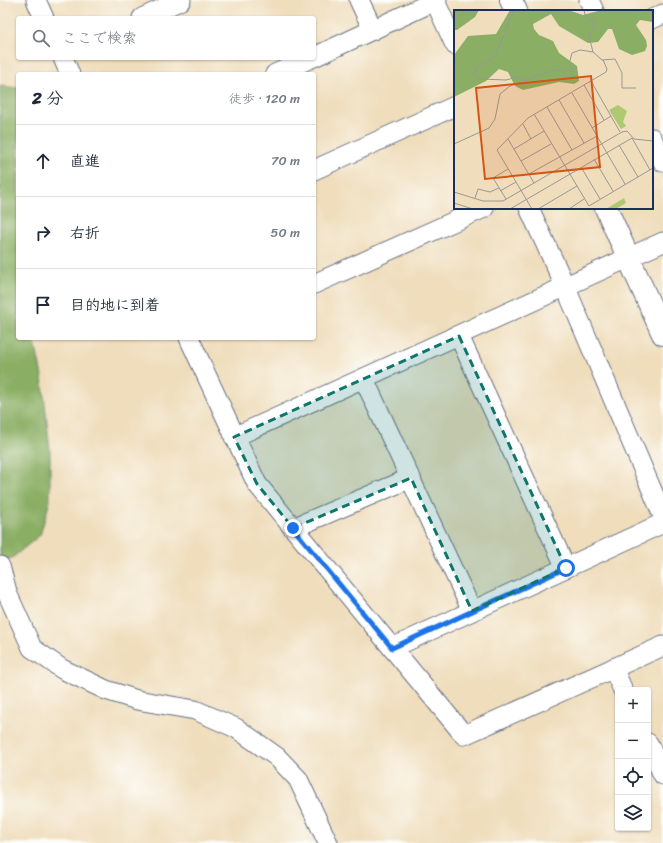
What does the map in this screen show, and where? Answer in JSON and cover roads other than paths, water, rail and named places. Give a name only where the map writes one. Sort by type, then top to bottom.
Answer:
[{"type":"street","points":[[36,0],[43,16]]},
{"type":"street","points":[[146,16],[181,0]]},
{"type":"street","points":[[360,0],[373,30]]},
{"type":"street","points":[[316,55],[436,0],[454,42]]},
{"type":"street","points":[[511,0],[516,10]]},
{"type":"street","points":[[589,0],[594,10]]},
{"type":"street","points":[[653,19],[663,14]]},
{"type":"street","points":[[64,60],[69,72]]},
{"type":"street","points":[[280,72],[306,60]]},
{"type":"street","points":[[316,169],[454,106]]},
{"type":"street","points":[[653,135],[663,130]]},
{"type":"street","points":[[653,138],[663,162]]},
{"type":"street","points":[[316,283],[482,209]]},
{"type":"street","points":[[529,209],[565,286],[663,516]]},
{"type":"street","points":[[606,209],[663,334]]},
{"type":"street","points":[[234,437],[663,242]]},
{"type":"street","points":[[459,336],[566,568]]},
{"type":"street","points":[[191,340],[234,437],[257,484],[464,735],[663,646]]},
{"type":"street","points":[[364,378],[472,611]]},
{"type":"street","points":[[293,528],[411,478]]},
{"type":"street","points":[[392,648],[663,523]]},
{"type":"street","points":[[0,566],[8,595],[32,648],[62,669],[106,690],[137,700],[195,710],[236,728],[277,757],[298,779],[328,843]]},
{"type":"street","points":[[613,668],[622,687]]},
{"type":"street","points":[[651,749],[663,775]]}]
